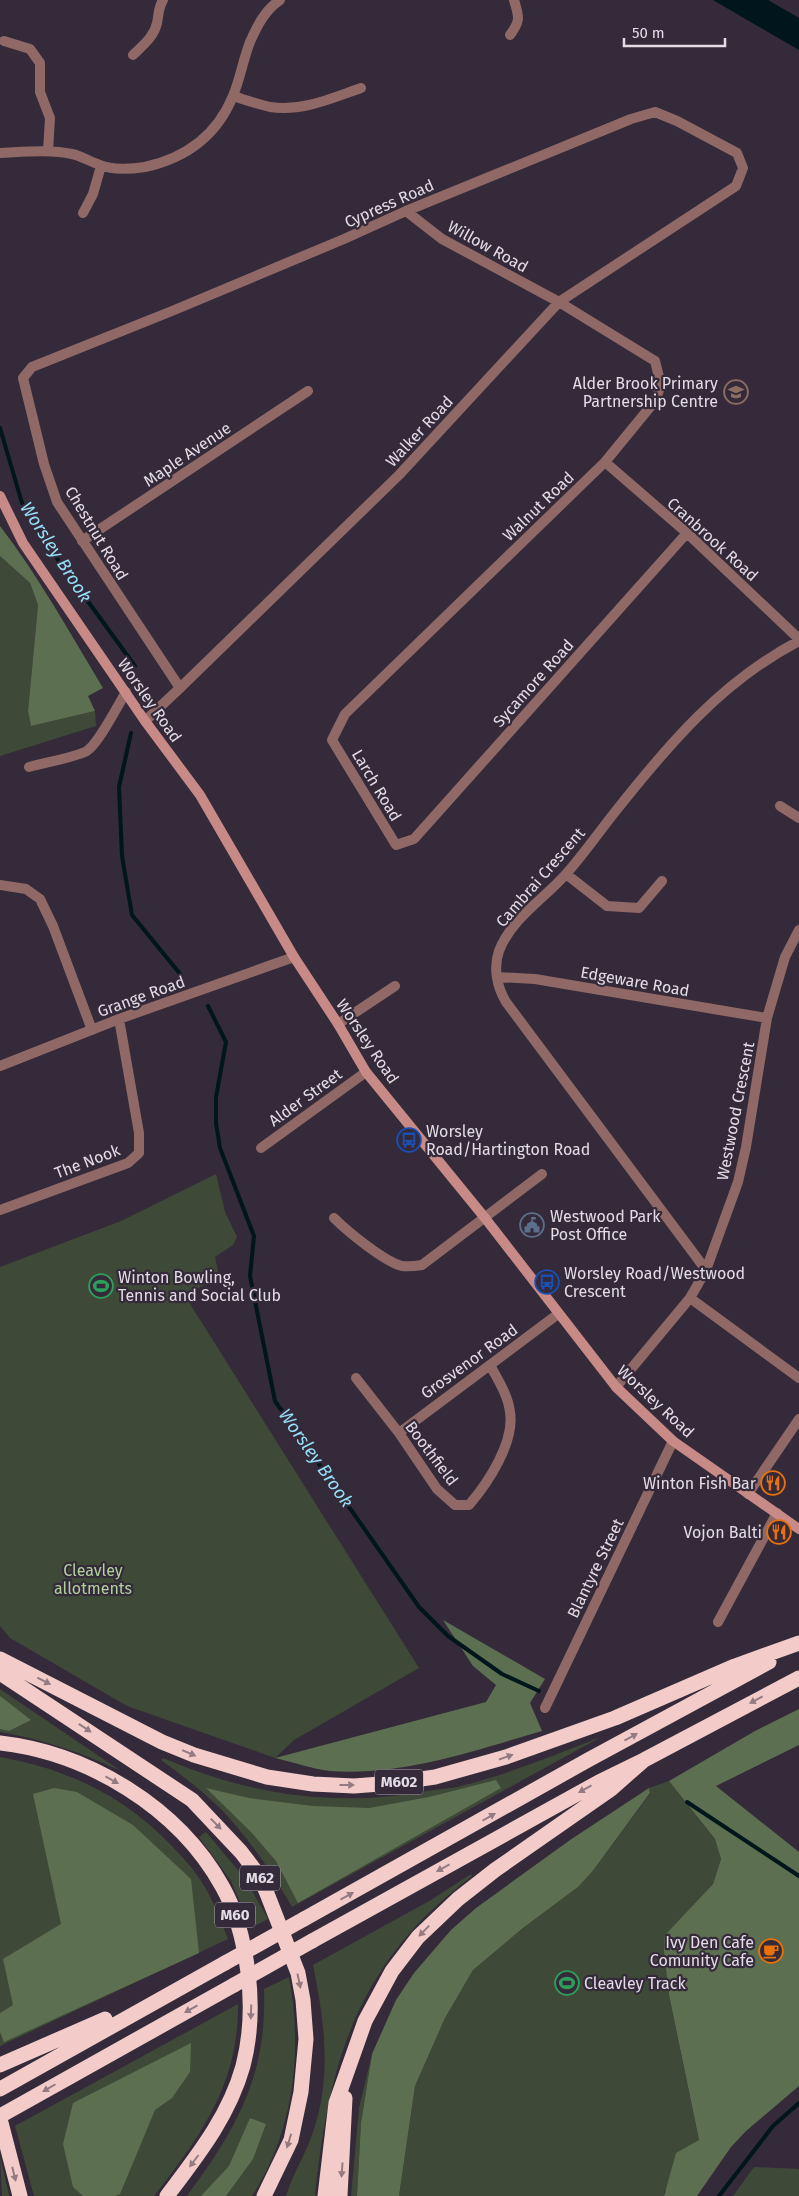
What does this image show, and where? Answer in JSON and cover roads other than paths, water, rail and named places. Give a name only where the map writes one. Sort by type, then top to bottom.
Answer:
[{"type":"highway","name":"M602","points":[[0,1659],[162,1742],[194,1756],[267,1777],[313,1784],[354,1786],[435,1777],[506,1758],[615,1718],[735,1666],[799,1645]]},
{"type":"highway","name":"M602","points":[[6,2086],[588,1760],[799,1645]]},
{"type":"highway","name":"M62","points":[[0,1673],[192,1800],[241,1852],[257,1873],[298,1973],[303,2000],[306,2039],[303,2075],[291,2140],[264,2196]]},
{"type":"highway","points":[[20,2196],[0,2117],[598,1782],[644,1760],[799,1678]]},
{"type":"highway","name":"M60","points":[[0,1743],[37,1750],[90,1768],[133,1792],[166,1819],[196,1850],[222,1886],[236,1919],[246,1960],[251,2006],[250,2026],[243,2065],[228,2105],[216,2129],[167,2196]]},
{"type":"highway","points":[[325,2196],[336,2103],[344,2087],[372,2005],[392,1971],[418,1937],[440,1915],[495,1870],[611,1789],[644,1760]]},
{"type":"highway","name":"M602","points":[[3,2064],[196,1979]]},
{"type":"highway","points":[[340,2196],[345,2110],[344,2087]]},
{"type":"main road","name":"Worsley Road","points":[[0,496],[22,543],[145,721],[200,795],[294,957],[338,1024],[366,1072],[485,1218],[616,1387],[673,1441],[799,1529]]},
{"type":"street","points":[[134,55],[152,37],[157,24],[159,7],[163,0]]},
{"type":"street","points":[[0,153],[48,151],[72,154],[101,166],[119,168],[145,167],[175,156],[207,137],[220,121],[233,96],[255,31],[268,3],[280,0]]},
{"type":"street","points":[[510,35],[517,26],[520,15],[514,0]]},
{"type":"street","points":[[4,40],[30,49],[40,63],[40,92],[50,118],[48,151]]},
{"type":"street","points":[[233,96],[271,107],[294,108],[318,104],[361,88]]},
{"type":"street","name":"Cypress Road","points":[[23,378],[32,367],[326,247],[406,211],[631,119],[655,112],[677,120],[737,154],[743,168],[736,186]]},
{"type":"street","points":[[84,213],[93,194],[101,166]]},
{"type":"street","name":"Walker Road","points":[[145,721],[399,475],[559,302],[736,186]]},
{"type":"street","name":"Willow Road","points":[[406,211],[442,239],[559,302]]},
{"type":"street","name":"Walnut Road","points":[[332,740],[345,714],[605,462],[655,401],[661,385],[655,361],[559,302]]},
{"type":"street","name":"Chestnut Road","points":[[23,378],[44,464],[57,502],[180,688]]},
{"type":"street","name":"Maple Avenue","points":[[82,541],[308,391]]},
{"type":"street","name":"Cranbrook Road","points":[[605,462],[687,533],[799,640]]},
{"type":"street","name":"Sycamore Road","points":[[396,846],[414,839],[687,533]]},
{"type":"street","name":"Cambrai Crescent","points":[[496,977],[496,963],[505,940],[524,915],[566,874],[639,781],[683,729],[745,673],[799,640]]},
{"type":"street","points":[[29,767],[87,752],[96,744],[126,692]]},
{"type":"street","name":"Larch Road","points":[[332,740],[396,846]]},
{"type":"street","points":[[780,806],[799,818]]},
{"type":"street","points":[[566,874],[607,906],[639,908],[662,881]]},
{"type":"street","points":[[0,885],[26,889],[40,899],[53,926],[92,1030]]},
{"type":"street","name":"Westwood Crescent","points":[[616,1387],[690,1298],[706,1270],[738,1182],[767,1018],[786,958],[799,930]]},
{"type":"street","name":"Grange Road","points":[[0,1066],[119,1019],[294,957]]},
{"type":"street","points":[[496,977],[499,991],[506,1002],[706,1270]]},
{"type":"street","name":"Edgeware Road","points":[[496,977],[535,979],[767,1018]]},
{"type":"street","points":[[338,1024],[395,986]]},
{"type":"street","name":"The Nook","points":[[0,1210],[128,1163],[139,1153],[139,1133],[119,1019]]},
{"type":"street","name":"Alder Street","points":[[261,1148],[366,1072]]},
{"type":"street","points":[[334,1218],[356,1237],[393,1263],[413,1267],[422,1265],[432,1259],[542,1174]]},
{"type":"street","points":[[690,1298],[799,1378]]},
{"type":"street","name":"Grosvenor Road","points":[[399,1433],[558,1314]]},
{"type":"street","name":"Boothfield","points":[[356,1378],[399,1433],[437,1490],[455,1505],[469,1505],[483,1488],[509,1438],[510,1412],[505,1394],[490,1365]]},
{"type":"street","points":[[748,1494],[799,1419]]},
{"type":"street","name":"Blantyre Street","points":[[545,1708],[673,1441]]},
{"type":"street","points":[[718,1622],[777,1513]]},
{"type":"water","points":[[713,0],[768,0],[799,18],[799,50]]},
{"type":"waterway","name":"Worsley Brook","points":[[0,428],[22,503],[60,563],[135,666]]},
{"type":"waterway","name":"Worsley Brook","points":[[131,733],[119,787],[122,856],[132,915],[181,975]]},
{"type":"waterway","name":"Worsley Brook","points":[[208,1006],[226,1042],[216,1097],[216,1123],[220,1148],[254,1236],[250,1276],[275,1401],[419,1607],[448,1636],[502,1674],[539,1691]]},
{"type":"waterway","name":"Worsley Brook","points":[[687,1802],[799,1876]]},
{"type":"waterway","name":"Worsley Brook","points":[[719,2196],[773,2126],[799,2103]]},
{"type":"place","name":"Alder Brook Primary Partnership Centre","points":[[736,392]]},
{"type":"place","name":"Worsley Road/Hartington Road","points":[[409,1140]]},
{"type":"place","name":"Westwood Park Post Office","points":[[532,1225]]},
{"type":"place","name":"Worsley Road/Westwood Crescent","points":[[547,1282]]},
{"type":"place","name":"Winton Bowling, Tennis and Social Club","points":[[101,1286]]},
{"type":"place","name":"Winton Fish Bar","points":[[773,1483]]},
{"type":"place","name":"Vojon Balti","points":[[779,1532]]},
{"type":"place","name":"Ivy Den Cafe Comunity Cafe","points":[[771,1951]]},
{"type":"place","name":"Cleavley Track","points":[[567,1983]]},
{"type":"park label","name":"Cleavley allotments","points":[[93,1579]]}]
